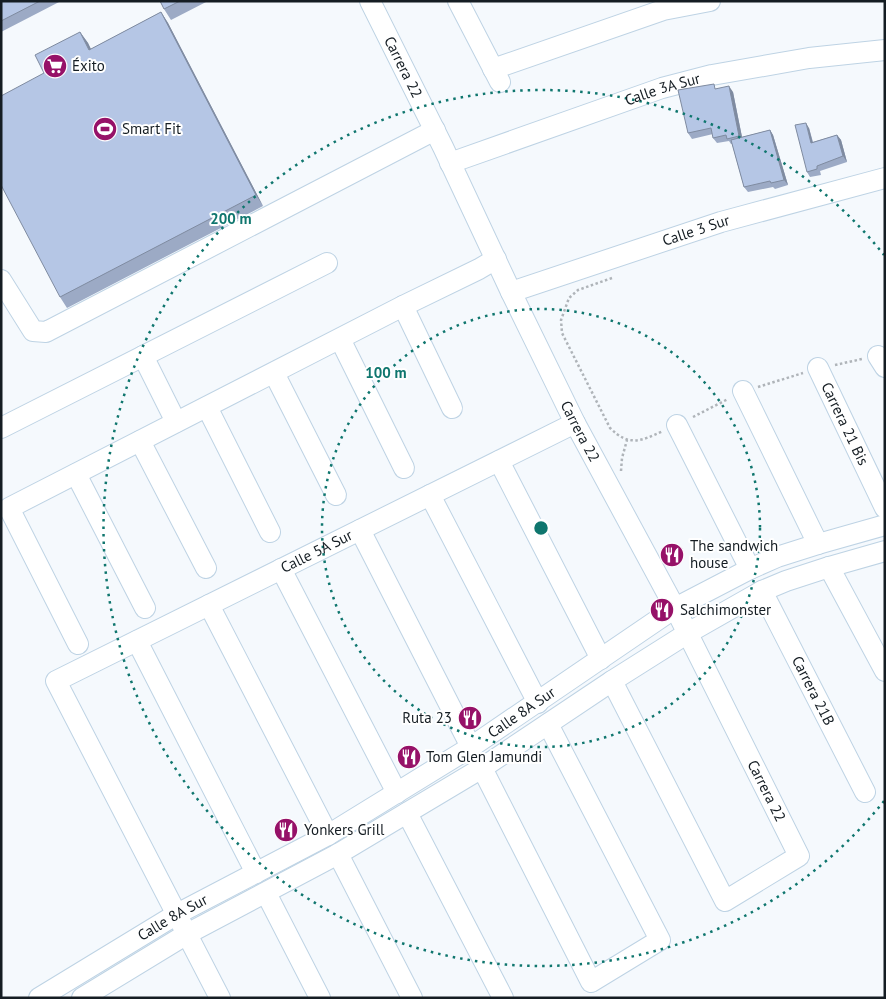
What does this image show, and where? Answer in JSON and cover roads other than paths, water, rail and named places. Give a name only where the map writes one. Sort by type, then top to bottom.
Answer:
[{"type":"street","name":"Carrera 22","points":[[370,1],[435,130],[575,423],[688,633],[799,856],[725,901],[612,682]]},
{"type":"street","points":[[458,1],[496,76],[663,10],[710,1]]},
{"type":"street","name":"Calle 3A Sur","points":[[450,163],[662,88],[712,76],[809,58],[885,50]]},
{"type":"street","points":[[1,280],[33,331],[46,332],[435,130]]},
{"type":"street","name":"Calle 3 Sur","points":[[511,292],[721,222],[885,178]]},
{"type":"street","points":[[78,644],[9,508],[496,259]]},
{"type":"street","points":[[1,428],[327,263]]},
{"type":"street","points":[[403,306],[452,408]]},
{"type":"street","points":[[340,339],[404,468]]},
{"type":"street","points":[[143,356],[176,422]]},
{"type":"street","name":"Carrera 21 Bis","points":[[818,368],[885,508]]},
{"type":"street","points":[[274,373],[336,495]]},
{"type":"street","points":[[743,392],[818,544]]},
{"type":"street","points":[[207,407],[270,532]]},
{"type":"street","name":"Calle 5A Sur","points":[[177,914],[56,681],[575,423]]},
{"type":"street","points":[[677,425],[750,569]]},
{"type":"street","points":[[140,441],[206,568]]},
{"type":"street","points":[[499,461],[601,660]]},
{"type":"street","points":[[76,474],[145,608]]},
{"type":"street","points":[[430,495],[538,703]]},
{"type":"street","name":"Calle 8A Sur","points":[[39,998],[177,914],[328,835],[471,747],[675,608],[777,557],[885,525]]},
{"type":"street","points":[[360,530],[471,747]]},
{"type":"street","name":"Calle 8A Sur","points":[[93,995],[187,934],[338,854],[482,768],[688,633],[762,591],[829,566],[885,551]]},
{"type":"street","points":[[829,566],[885,671]]},
{"type":"street","points":[[281,569],[397,792]]},
{"type":"street","name":"Carrera 21B","points":[[762,591],[865,792]]},
{"type":"street","points":[[209,605],[328,835]]},
{"type":"street","points":[[137,641],[256,873]]},
{"type":"street","points":[[482,768],[591,982],[660,940],[548,724]]},
{"type":"street","points":[[407,813],[503,998]]},
{"type":"street","points":[[338,854],[412,998]]},
{"type":"street","points":[[266,893],[320,998]]},
{"type":"street","points":[[177,914],[220,998]]},
{"type":"place","name":"Éxito","points":[[55,66]]},
{"type":"place","name":"Smart Fit","points":[[105,129]]},
{"type":"place","name":"The sandwich house","points":[[672,555]]},
{"type":"place","name":"Salchimonster","points":[[662,610]]},
{"type":"place","name":"Ruta 23","points":[[470,718]]},
{"type":"place","name":"Tom Glen Jamundi","points":[[409,757]]},
{"type":"place","name":"Yonkers Grill","points":[[286,830]]}]
